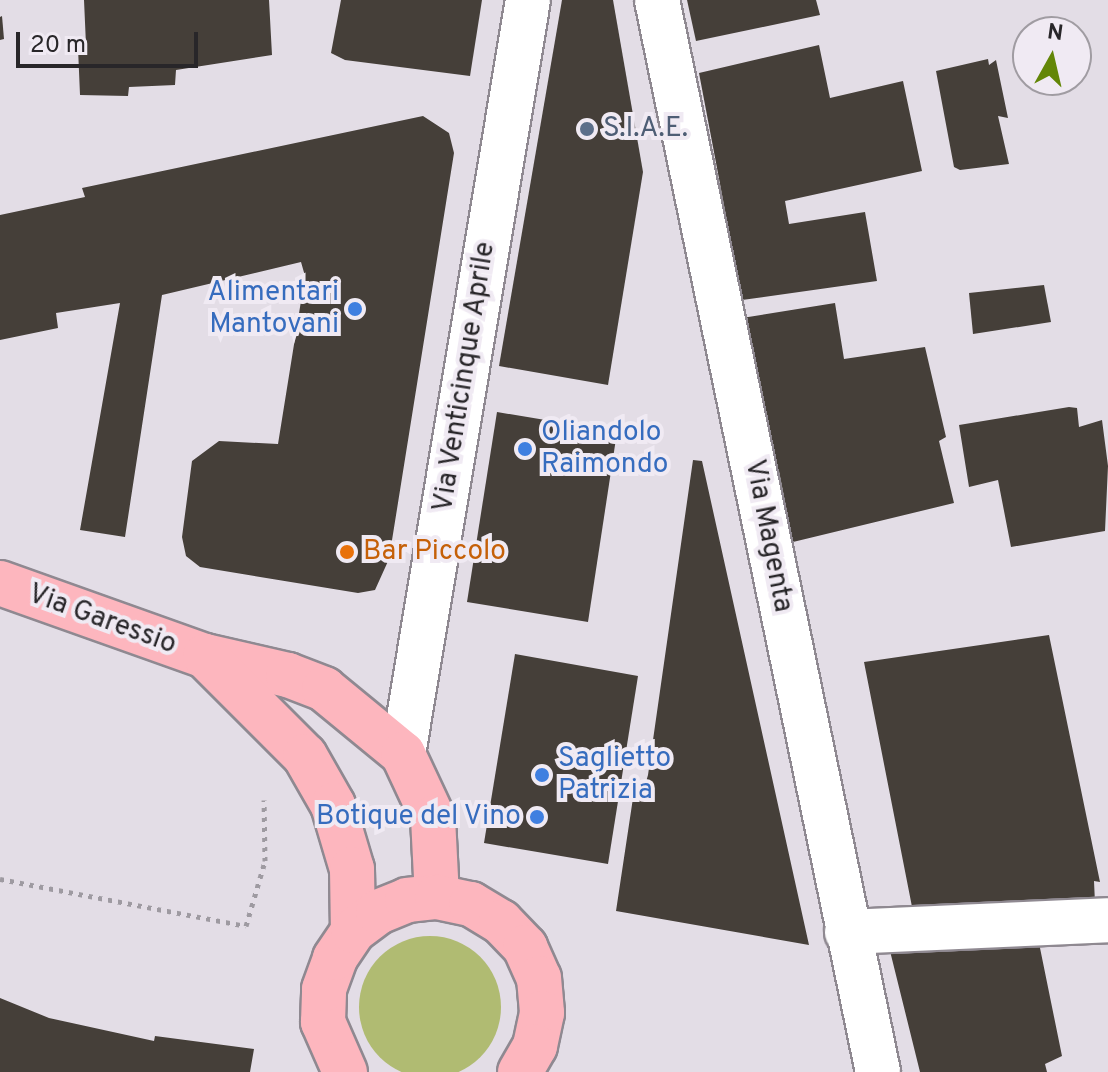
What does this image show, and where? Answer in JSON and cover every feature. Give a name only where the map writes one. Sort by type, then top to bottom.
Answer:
[{"type":"main road","name":"Via Garessio","points":[[0,583],[205,656],[288,675],[324,689],[403,754],[433,818],[437,897]]},
{"type":"main road","name":"Via Garessio","points":[[205,656],[305,756],[333,805],[352,869],[353,931]]},
{"type":"main road","points":[[335,1066],[323,1022],[324,989],[335,958],[353,931],[392,906],[437,897],[471,904],[501,922],[525,947],[539,978],[542,1013],[535,1046],[520,1072]]},
{"type":"street","name":"Via Venticinque Aprile","points":[[403,754],[528,0]]},
{"type":"street","name":"Via Magenta","points":[[657,0],[878,1072]]},
{"type":"street","points":[[847,932],[1108,920]]},
{"type":"path","points":[[0,879],[246,926],[265,861],[263,793]]},
{"type":"green space","points":[[430,936],[457,941],[480,957],[496,980],[501,1007],[496,1034],[480,1057],[457,1073],[430,1078],[403,1073],[380,1057],[364,1034],[359,1007],[364,980],[380,957],[403,941]]},
{"type":"building","points":[[84,0],[269,0],[272,55],[176,70],[175,85],[129,87],[128,96],[80,95],[78,48],[86,45]]},
{"type":"building","points":[[341,0],[482,0],[470,76],[345,60],[331,53]]},
{"type":"building","points":[[562,0],[613,0],[643,172],[608,385],[499,366]]},
{"type":"building","points":[[687,0],[816,0],[820,15],[696,41]]},
{"type":"building","points":[[0,17],[4,39],[0,40]]},
{"type":"building","points":[[819,45],[830,98],[903,81],[922,171],[785,201],[789,224],[865,212],[877,281],[742,300],[699,73]]},
{"type":"building","points":[[988,59],[989,65],[996,60],[1008,118],[998,116],[1009,164],[960,170],[954,167],[936,71]]},
{"type":"building","points":[[423,116],[449,133],[454,153],[389,559],[375,590],[358,593],[200,567],[186,556],[182,537],[192,461],[219,441],[278,444],[305,276],[301,262],[162,295],[125,537],[80,530],[120,303],[56,313],[58,328],[0,340],[0,215],[85,197],[82,188]]},
{"type":"building","points":[[1044,285],[1051,322],[973,334],[969,293]]},
{"type":"building","points":[[835,303],[844,359],[925,347],[946,437],[939,441],[954,503],[793,542],[779,471],[773,474],[742,318]]},
{"type":"building","points":[[1077,408],[1079,427],[1102,420],[1108,466],[1105,531],[1011,547],[998,480],[969,487],[959,425]]},
{"type":"building","points":[[497,412],[617,432],[588,622],[467,602]]},
{"type":"building","points":[[693,460],[702,461],[809,945],[616,911],[633,798],[641,799],[648,775]]},
{"type":"building","points":[[1049,635],[1100,882],[1094,881],[1095,903],[1029,904],[1028,900],[914,917],[864,662]]},
{"type":"building","points":[[515,654],[638,676],[608,864],[484,843]]},
{"type":"building","points":[[1039,943],[1062,1056],[1045,1064],[1047,1072],[920,1072],[890,951]]},
{"type":"building","points":[[0,998],[49,1018],[154,1041],[155,1036],[254,1049],[250,1072],[0,1072]]},
{"type":"place","name":"S.I.A.E.","points":[[587,129]]},
{"type":"place","name":"Alimentari Mantovani","points":[[355,309]]},
{"type":"place","name":"Oliandolo Raimondo","points":[[525,449]]},
{"type":"place","name":"Bar Piccolo","points":[[347,552]]},
{"type":"place","name":"Saglietto Patrizia","points":[[542,775]]},
{"type":"place","name":"Botique del Vino","points":[[537,817]]}]
